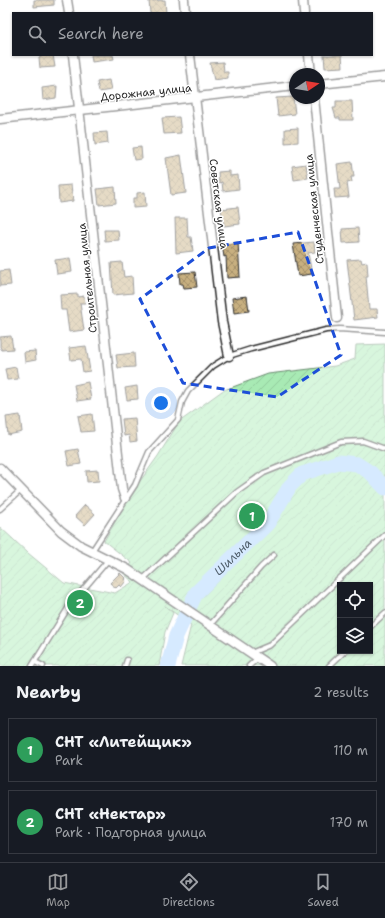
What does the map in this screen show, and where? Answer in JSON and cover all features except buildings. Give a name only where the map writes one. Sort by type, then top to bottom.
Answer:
[{"type":"street","points":[[67,0],[69,12]]},
{"type":"street","points":[[184,0],[185,12]]},
{"type":"street","points":[[303,0],[304,12]]},
{"type":"street","name":"Строительная улица","points":[[73,56],[122,489],[125,498]]},
{"type":"street","name":"Советская улица","points":[[190,56],[222,322],[229,356]]},
{"type":"street","points":[[309,56],[310,68]]},
{"type":"street","points":[[325,83],[385,77]]},
{"type":"street","name":"Дорожная улица","points":[[0,120],[289,87]]},
{"type":"street","name":"Студенческая улица","points":[[315,104],[337,318]]},
{"type":"street","points":[[0,468],[12,478],[21,490],[61,531],[81,546],[109,559],[270,666]]},
{"type":"lane","points":[[92,551],[134,485],[150,452],[178,420],[182,402],[188,390],[213,366],[229,356],[282,340],[326,330],[338,329],[385,332]]},
{"type":"lane","points":[[142,580],[237,492],[264,472],[341,442],[363,441],[385,449]]},
{"type":"lane","points":[[0,509],[21,490]]},
{"type":"lane","points":[[249,666],[254,656],[270,645],[385,535]]},
{"type":"lane","points":[[206,623],[274,555]]},
{"type":"lane","points":[[32,666],[70,605],[109,559]]},
{"type":"lane","points":[[373,624],[385,613]]},
{"type":"lane","points":[[329,666],[342,654]]},
{"type":"lane","points":[[125,666],[127,660]]},
{"type":"lane","points":[[35,662],[43,666]]},
{"type":"highlighted area","points":[[298,232],[341,355],[277,397],[183,383],[140,299],[209,248]]},
{"type":"green space","points":[[385,344],[385,666],[181,666],[191,625],[165,606],[173,613],[165,632],[159,666],[0,666],[0,527],[64,583],[115,593],[133,582],[123,573],[132,563],[104,541],[133,491],[158,456],[179,422],[222,391],[268,374],[335,366],[355,359],[356,345]]},
{"type":"waterway","name":"Шильна","points":[[168,666],[176,636],[196,593],[268,523],[290,486],[302,474],[338,462],[357,464],[371,473],[385,488]]},
{"type":"place","name":"СНТ «Литейщик»","points":[[252,516]]},
{"type":"place","name":"СНТ «Нектар»","points":[[80,603]]}]
